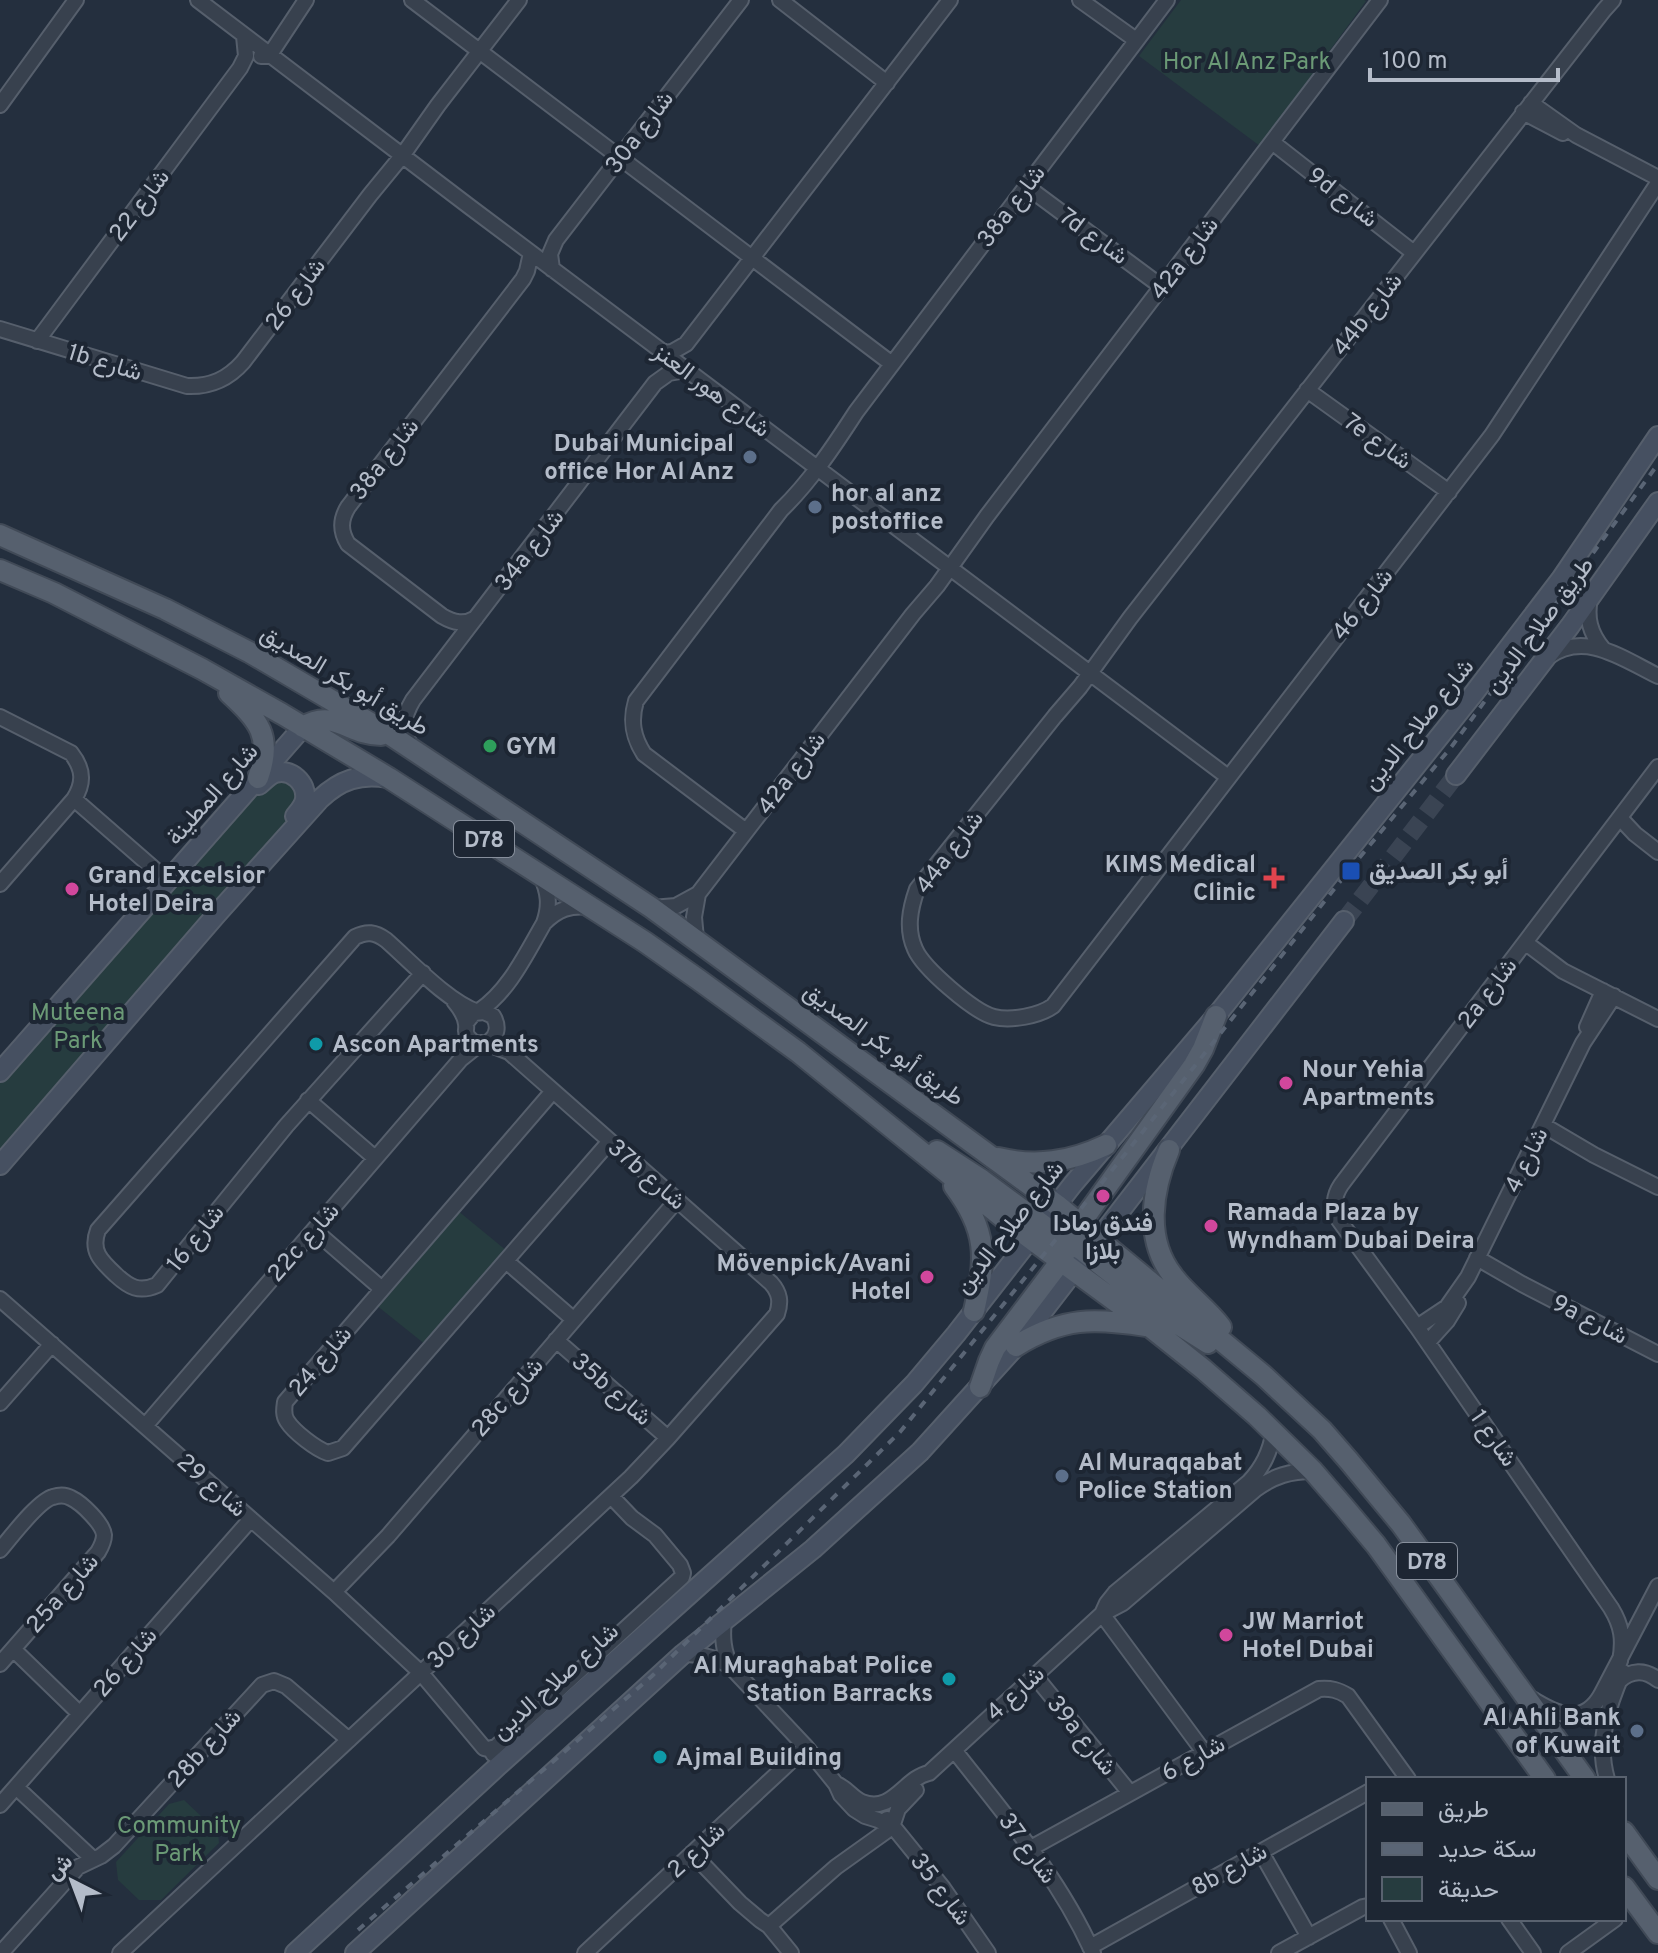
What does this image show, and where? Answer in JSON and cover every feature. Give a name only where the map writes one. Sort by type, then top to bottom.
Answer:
[{"type":"main road","name":"شارع صلاح الدين","points":[[295,1953],[497,1756],[755,1536],[846,1454],[923,1374],[1106,1145],[1216,1016],[1517,638],[1604,518],[1658,436]]},
{"type":"main road","name":"طريق صلاح الدين","points":[[1456,775],[1590,598],[1658,502]]},
{"type":"main road","name":"طريق أبو بكر الصديق","points":[[0,535],[165,609],[262,660],[389,734],[696,939],[1057,1205],[1080,1224],[1094,1247]]},
{"type":"main road","name":"D78","points":[[0,570],[54,593],[202,669],[389,778],[699,980],[798,1052],[933,1162],[1036,1232],[1067,1267],[1149,1326],[1231,1392],[1313,1471],[1376,1545],[1544,1777]]},
{"type":"main road","points":[[202,669],[257,722],[264,750],[258,778]]},
{"type":"main road","points":[[303,727],[324,719],[335,720],[366,734],[389,734]]},
{"type":"main road","name":"شارع المطينة","points":[[0,1072],[303,727]]},
{"type":"main road","points":[[216,915],[246,868],[302,807],[305,792],[291,774],[275,773],[221,820]]},
{"type":"main road","points":[[0,1165],[216,915],[331,789],[359,777],[389,778]]},
{"type":"main road","points":[[980,1387],[995,1348],[1067,1267],[1094,1247],[1344,921]]},
{"type":"main road","points":[[699,980],[733,988],[778,1021],[791,1021],[799,1014]]},
{"type":"main road","points":[[355,1953],[683,1654],[854,1514],[920,1452],[980,1387],[1016,1346],[1067,1267],[1070,1243],[1080,1224],[1194,1065],[1216,1016]]},
{"type":"main road","points":[[887,1124],[952,1159],[1036,1232],[1094,1247],[1167,1317],[1206,1342],[1242,1358]]},
{"type":"main road","points":[[992,1156],[1012,1161],[1048,1163],[1087,1154],[1106,1145]]},
{"type":"main road","points":[[1169,1150],[1156,1188],[1154,1219],[1157,1246],[1173,1277],[1217,1322],[1242,1358]]},
{"type":"main road","points":[[933,1162],[966,1202],[981,1236],[980,1286],[974,1311]]},
{"type":"main road","points":[[1016,1346],[1035,1334],[1078,1321],[1100,1320],[1149,1326]]},
{"type":"main road","name":"D78","points":[[1242,1358],[1292,1401],[1349,1461],[1401,1524],[1584,1777]]},
{"type":"main road","points":[[645,1613],[666,1614]]},
{"type":"main road","points":[[1626,1835],[1658,1879]]},
{"type":"main road","points":[[1626,1890],[1658,1933]]},
{"type":"street","points":[[0,105],[76,0]]},
{"type":"street","name":"شارع هور العنز","points":[[198,0],[1228,777]]},
{"type":"street","points":[[240,68],[266,53],[306,0]]},
{"type":"street","points":[[412,0],[892,364]]},
{"type":"street","name":"شارع 26","points":[[211,384],[224,380],[243,362],[519,0]]},
{"type":"street","name":"30a شارع","points":[[552,269],[552,247],[741,0]]},
{"type":"street","points":[[780,0],[887,83]]},
{"type":"street","points":[[664,353],[686,344],[950,0]]},
{"type":"street","points":[[1080,0],[1136,40]]},
{"type":"street","name":"38a شارع","points":[[746,831],[644,754],[633,732],[633,711],[642,692],[1167,0]]},
{"type":"street","name":"42a شارع","points":[[698,894],[1162,287],[1376,1]]},
{"type":"street","name":"44b شارع","points":[[1087,671],[1608,3]]},
{"type":"street","name":"شارع 22","points":[[37,341],[240,68],[246,56],[244,36]]},
{"type":"street","points":[[1527,108],[1658,181]]},
{"type":"street","name":"9d شارع","points":[[1272,142],[1414,253]]},
{"type":"street","name":"شارع 46","points":[[1047,1010],[1059,1000],[1513,406],[1658,181]]},
{"type":"street","name":"7d شارع","points":[[1026,186],[1162,287]]},
{"type":"street","name":"38a شارع","points":[[476,618],[459,623],[442,616],[348,544],[342,522],[348,507],[523,279],[531,253]]},
{"type":"street","name":"1b شارع","points":[[0,329],[175,383],[187,386],[211,384]]},
{"type":"street","name":"34a شارع","points":[[413,750],[406,739],[406,712],[655,383],[669,373],[686,370]]},
{"type":"street","name":"7e شارع","points":[[1307,390],[1449,492]]},
{"type":"street","points":[[1590,598],[1591,630],[1603,649]]},
{"type":"street","points":[[1542,662],[1564,648],[1590,646],[1603,649],[1658,676]]},
{"type":"street","name":"44a شارع","points":[[1047,1010],[1009,1018],[983,1012],[923,963],[915,950],[909,919],[917,889],[926,876],[1055,716],[1064,699],[1087,671]]},
{"type":"street","points":[[0,717],[71,753],[81,770],[82,780],[74,799],[0,884]]},
{"type":"street","name":"2a شارع","points":[[1342,1224],[1334,1207],[1338,1188],[1658,767]]},
{"type":"street","points":[[74,799],[168,881]]},
{"type":"street","points":[[1616,824],[1635,844],[1657,852]]},
{"type":"street","points":[[461,1059],[470,1016],[502,991],[544,923],[549,899],[540,876]]},
{"type":"street","points":[[652,908],[676,906],[698,894]]},
{"type":"street","points":[[696,939],[694,917],[698,894]]},
{"type":"street","points":[[544,923],[564,908],[577,905],[589,907]]},
{"type":"street","name":"شارع 16","points":[[363,933],[379,935],[423,973],[308,1100],[157,1285],[140,1289],[131,1287],[102,1262],[94,1247],[98,1230],[355,937],[363,933]]},
{"type":"street","points":[[1522,947],[1658,1019]]},
{"type":"street","points":[[423,973],[454,1000],[479,1012],[489,1013],[496,1024]]},
{"type":"street","points":[[454,1000],[472,1040],[483,1043],[494,1038],[502,991]]},
{"type":"street","name":"شارع 4","points":[[1417,1327],[1447,1307],[1472,1267],[1583,1043],[1590,1020],[1608,994]]},
{"type":"street","name":"37b شارع","points":[[496,1024],[509,1052]]},
{"type":"street","name":"37b شارع","points":[[483,1043],[509,1052],[771,1283],[780,1300]]},
{"type":"street","name":"22c شارع","points":[[145,1426],[461,1059],[483,1043]]},
{"type":"street","name":"شارع 24","points":[[553,1091],[285,1402],[287,1422],[320,1451],[328,1453],[343,1448],[610,1141]]},
{"type":"street","points":[[308,1100],[375,1158]]},
{"type":"street","points":[[1540,1130],[1658,1187]]},
{"type":"street","name":"28c شارع","points":[[334,1592],[388,1536],[677,1200]]},
{"type":"street","name":"شارع 1","points":[[1342,1224],[1428,1342],[1611,1608],[1622,1631],[1620,1661]]},
{"type":"street","points":[[314,1230],[382,1289]]},
{"type":"street","name":"35b شارع","points":[[506,1261],[573,1319]]},
{"type":"street","name":"شارع 4","points":[[1428,1342],[1452,1314],[1472,1267]]},
{"type":"street","name":"9a شارع","points":[[1472,1267],[1522,1284],[1658,1354]]},
{"type":"street","name":"شارع 29","points":[[0,1299],[334,1592],[421,1673],[481,1745],[497,1756]]},
{"type":"street","name":"شارع 30","points":[[120,1953],[611,1496],[668,1438],[773,1320],[780,1300]]},
{"type":"street","name":"35b شارع","points":[[556,1340],[668,1438]]},
{"type":"street","points":[[0,1403],[52,1344]]},
{"type":"street","name":"شارع 4","points":[[1200,1529],[1258,1471],[1271,1445],[1274,1431]]},
{"type":"street","name":"شارع 4","points":[[769,1926],[836,1867],[892,1827],[898,1809],[926,1781],[929,1773],[1102,1614],[1115,1593],[1269,1480],[1282,1474],[1313,1471]]},
{"type":"street","name":"25a شارع","points":[[0,1550],[41,1503],[56,1496],[64,1495],[78,1503],[100,1524],[103,1531],[102,1546],[98,1552],[0,1664]]},
{"type":"street","points":[[497,1756],[680,1581],[682,1568],[655,1535],[632,1518],[611,1496]]},
{"type":"street","name":"شارع 26","points":[[0,1805],[251,1519]]},
{"type":"street","points":[[1522,1693],[1558,1714],[1569,1716],[1590,1709],[1598,1701],[1658,1588]]},
{"type":"street","points":[[1607,1777],[1602,1756],[1603,1731],[1619,1682],[1658,1588]]},
{"type":"street","points":[[1102,1614],[1204,1752]]},
{"type":"street","points":[[724,1619],[723,1639],[731,1667]]},
{"type":"street","name":"25a شارع","points":[[13,1649],[80,1714]]},
{"type":"street","name":"شارع 35","points":[[683,1654],[714,1658],[731,1667],[806,1747],[836,1784],[841,1795],[860,1813],[892,1827]]},
{"type":"street","points":[[1619,1682],[1639,1671],[1647,1672],[1658,1680]]},
{"type":"street","name":"39a شارع","points":[[1035,1676],[1130,1793]]},
{"type":"street","name":"28b شارع","points":[[1,1953],[73,1872],[84,1862],[114,1846],[257,1690],[268,1682],[286,1686],[349,1740]]},
{"type":"street","name":"شارع 6","points":[[1031,1848],[1319,1689],[1330,1688],[1348,1696],[1401,1777]]},
{"type":"street","name":"شارع 2","points":[[585,1953],[806,1747]]},
{"type":"street","name":"شارع 37","points":[[954,1750],[1031,1848],[1092,1950]]},
{"type":"street","name":"شارع 4","points":[[877,1804],[891,1800],[920,1775],[929,1773]]},
{"type":"street","name":"شارع 35","points":[[836,1784],[862,1802],[877,1804],[892,1827],[943,1888],[988,1953]]},
{"type":"street","points":[[16,1787],[93,1859]]},
{"type":"street","name":"8b شارع","points":[[1092,1950],[1366,1793]]},
{"type":"street","points":[[1261,1852],[1309,1937]]},
{"type":"street","points":[[692,1853],[740,1903],[769,1926],[791,1953]]},
{"type":"street","points":[[1279,1953],[1366,1906]]},
{"type":"street","points":[[1392,1921],[1409,1953]]},
{"type":"street","points":[[1510,1921],[1533,1953]]},
{"type":"street","points":[[1568,1953],[1612,1921]]},
{"type":"green space","name":"Hor Al Anz Park","points":[[1181,0],[1366,1],[1260,146],[1139,56]]},
{"type":"green space","name":"Muteena Park","points":[[276,762],[317,790],[0,1154],[0,1077]]},
{"type":"green space","points":[[457,1210],[507,1251],[426,1345],[376,1305]]},
{"type":"green space","name":"Community Park","points":[[184,1800],[218,1832],[219,1843],[161,1900],[139,1900],[118,1880],[116,1862],[169,1804]]},
{"type":"tunnel","points":[[1344,921],[1456,775]]},
{"type":"railway","points":[[358,1930],[652,1676],[900,1432],[1452,746],[1658,464]]},
{"type":"place","name":"Dubai Municipal office Hor Al Anz","points":[[750,457]]},
{"type":"place","name":"hor al anz postoffice","points":[[815,507]]},
{"type":"place","name":"GYM","points":[[490,746]]},
{"type":"place","name":"أبو بكر الصديق","points":[[1351,871]]},
{"type":"place","name":"KIMS Medical Clinic","points":[[1274,878]]},
{"type":"place","name":"Grand Excelsior Hotel Deira","points":[[72,889]]},
{"type":"place","name":"Ascon Apartments","points":[[316,1044]]},
{"type":"place","name":"Nour Yehia Apartments","points":[[1286,1083]]},
{"type":"place","name":"فندق رمادا بلازا","points":[[1103,1196]]},
{"type":"place","name":"Ramada Plaza by Wyndham Dubai Deira","points":[[1211,1226]]},
{"type":"place","name":"Mövenpick/Avani Hotel","points":[[927,1277]]},
{"type":"place","name":"Al Muraqqabat Police Station","points":[[1062,1476]]},
{"type":"place","name":"JW Marriot Hotel Dubai","points":[[1226,1635]]},
{"type":"place","name":"Al Muraghabat Police Station Barracks","points":[[949,1679]]},
{"type":"place","name":"Al Ahli Bank of Kuwait","points":[[1637,1731]]},
{"type":"place","name":"Ajmal Building","points":[[660,1757]]}]
